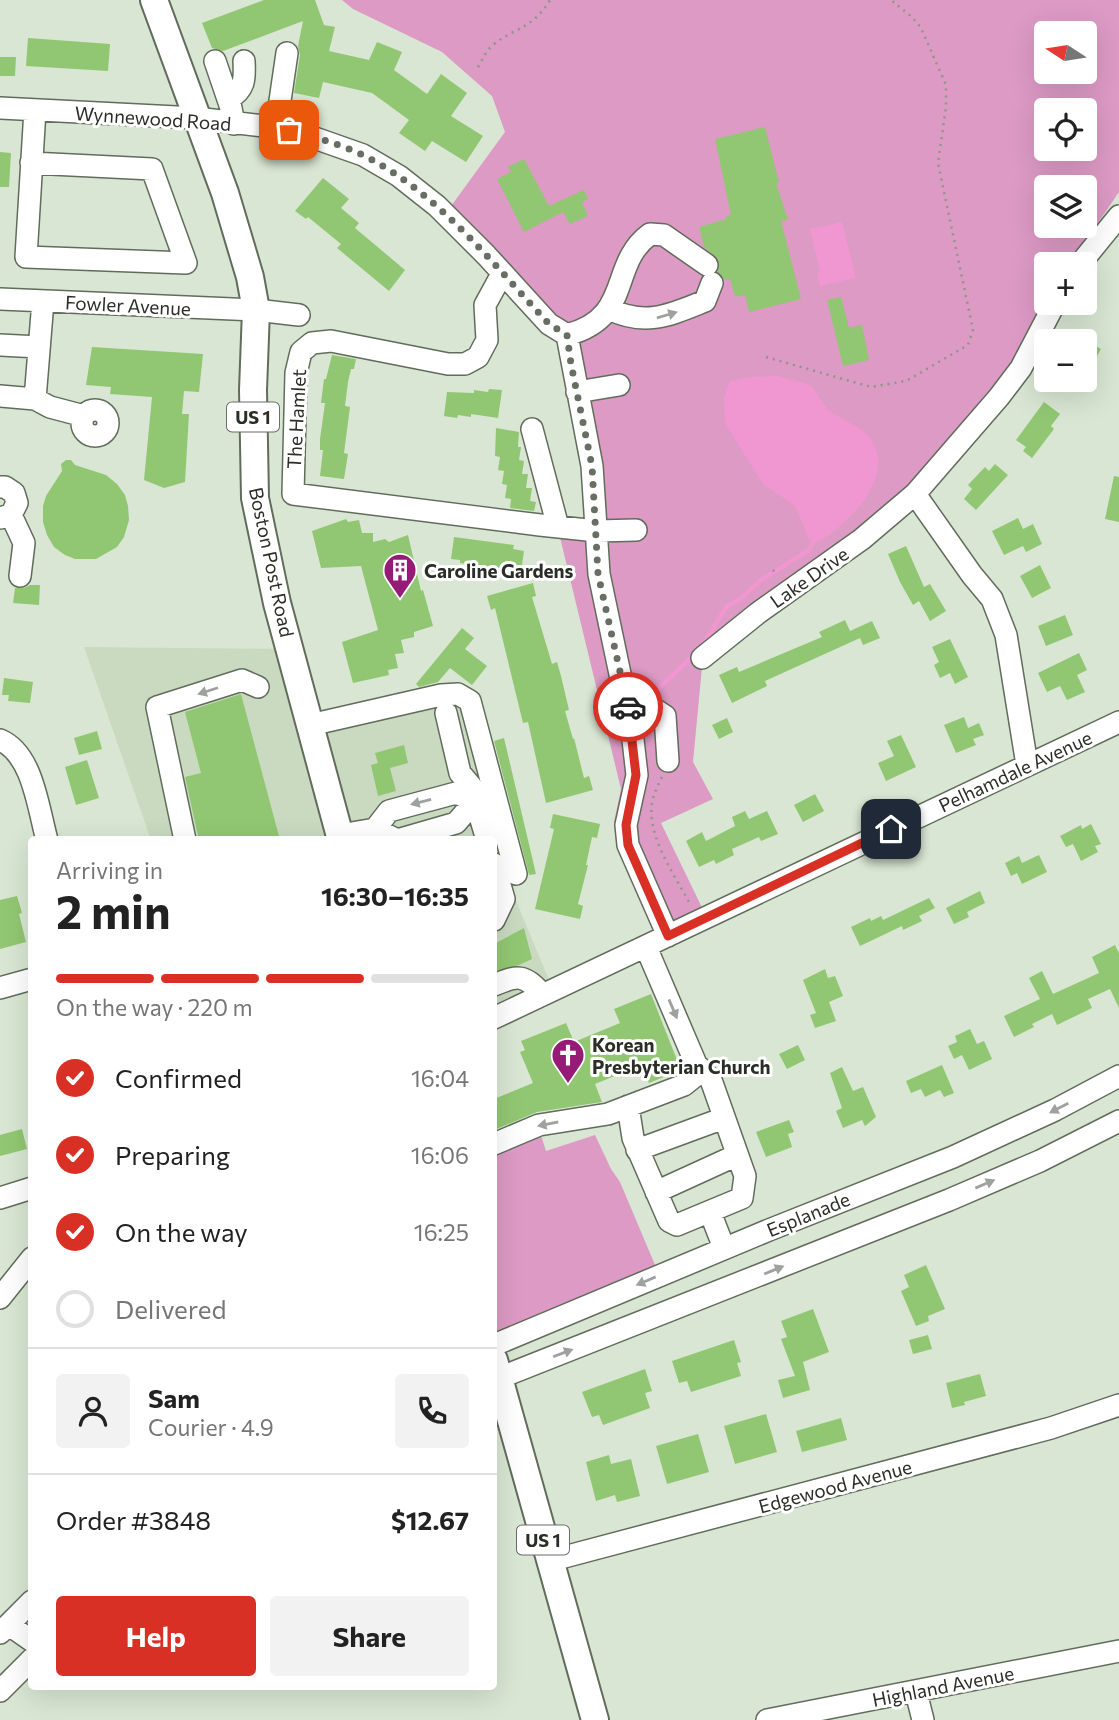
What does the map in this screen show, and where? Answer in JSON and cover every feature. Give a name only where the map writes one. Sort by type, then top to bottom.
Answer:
[{"type":"main road","name":"Boston Post Road","points":[[154,0],[225,193],[250,277],[256,310],[253,390],[255,498],[277,603],[341,836]]},
{"type":"main road","name":"US 1","points":[[497,1380],[595,1720]]},
{"type":"street","points":[[276,128],[287,53]]},
{"type":"street","points":[[215,61],[234,124]]},
{"type":"street","points":[[228,99],[243,88],[244,61]]},
{"type":"street","name":"Wynnewood Road","points":[[0,108],[197,118],[276,128],[363,155],[399,176],[437,206],[549,324],[567,335]]},
{"type":"street","points":[[31,163],[152,169],[186,263],[26,257],[31,163],[34,110]]},
{"type":"street","points":[[1090,252],[1119,216]]},
{"type":"street","points":[[610,309],[627,317],[661,318],[705,301],[710,274],[664,235],[650,234],[634,250],[610,309],[585,330],[567,335],[592,466],[598,574],[629,716],[636,775],[626,825],[628,845],[668,936]]},
{"type":"street","name":"The Hamlet","points":[[502,274],[485,305],[486,340],[478,357],[465,364],[447,364],[331,341],[312,343],[301,352],[296,373],[293,494],[558,527],[597,531],[636,530]]},
{"type":"street","name":"Fowler Avenue","points":[[0,299],[256,310],[299,315]]},
{"type":"street","points":[[35,399],[43,301]]},
{"type":"street","name":"Lake Drive","points":[[702,658],[758,613],[862,540],[915,494],[1014,377],[1048,315]]},
{"type":"street","points":[[0,345],[39,347]]},
{"type":"street","points":[[577,392],[619,385]]},
{"type":"street","points":[[0,396],[35,399],[50,407],[84,416]]},
{"type":"street","points":[[532,429],[558,527]]},
{"type":"street","points":[[0,488],[10,489],[17,498],[17,508],[5,516],[24,543],[20,576]]},
{"type":"street","points":[[915,494],[992,599],[1006,635],[1027,765]]},
{"type":"street","points":[[184,836],[156,707],[242,680],[258,687]]},
{"type":"street","points":[[310,725],[441,695],[457,694],[470,701],[516,874]]},
{"type":"street","points":[[629,716],[656,710],[665,716],[667,761]]},
{"type":"street","points":[[446,713],[460,773],[471,786],[485,836]]},
{"type":"street","name":"Pelhamdale Avenue","points":[[497,1016],[1119,722]]},
{"type":"street","points":[[0,740],[11,745],[27,765],[46,836]]},
{"type":"street","points":[[359,836],[377,835],[389,811],[456,793],[475,802]]},
{"type":"street","points":[[411,836],[456,823],[475,802]]},
{"type":"street","points":[[497,876],[503,899],[497,913]]},
{"type":"street","points":[[628,1106],[633,1139],[669,1221],[677,1225],[743,1198],[745,1176],[711,1080],[696,1064],[646,947]]},
{"type":"street","points":[[497,984],[512,977],[524,978],[542,995]]},
{"type":"street","points":[[0,988],[28,980]]},
{"type":"street","points":[[497,1143],[539,1125],[608,1114],[684,1085],[694,1077],[696,1064]]},
{"type":"street","name":"Esplanade","points":[[497,1344],[724,1248],[953,1157],[1055,1110],[1119,1076]]},
{"type":"street","points":[[637,1150],[724,1118]]},
{"type":"street","name":"Esplanade","points":[[497,1372],[691,1304],[949,1200],[1040,1161],[1119,1121]]},
{"type":"street","points":[[656,1192],[737,1155]]},
{"type":"street","points":[[0,1198],[28,1189]]},
{"type":"street","points":[[710,1212],[724,1248]]},
{"type":"street","points":[[0,1298],[28,1263]]},
{"type":"street","points":[[676,1268],[691,1304]]},
{"type":"street","name":"Edgewood Avenue","points":[[549,1561],[939,1459],[1051,1428],[1119,1405]]},
{"type":"street","points":[[28,1605],[5,1629],[28,1639]]},
{"type":"street","name":"Highland Avenue","points":[[767,1720],[1119,1651]]},
{"type":"street","points":[[0,1691],[28,1663]]},
{"type":"street","points":[[916,1692],[923,1720]]},
{"type":"path","points":[[478,67],[495,43],[540,17],[550,0]]},
{"type":"path","points":[[766,357],[871,387],[906,381],[968,345],[971,337],[973,330],[938,163],[946,107],[946,85],[921,28],[891,0]]},
{"type":"path","points":[[773,570],[776,574]]},
{"type":"path","points":[[667,761],[652,804],[653,825],[658,841],[699,922]]},
{"type":"shaded area","points":[[342,0],[1119,0],[1119,192],[1097,224],[1097,175],[1034,175],[1034,238],[1088,238],[1078,252],[1034,252],[1034,315],[1039,315],[1014,362],[908,485],[821,562],[704,646],[693,762],[713,799],[661,823],[708,920],[658,943],[614,822],[621,789],[558,529],[601,531],[567,331],[446,213],[505,132],[492,96],[442,52],[353,9]]},
{"type":"shaded area","points":[[842,222],[856,278],[820,286],[817,273],[820,272],[810,229]]},
{"type":"shaded area","points":[[777,376],[811,385],[830,411],[870,438],[877,453],[878,468],[866,498],[843,524],[818,542],[809,539],[795,506],[763,484],[725,423],[724,398],[730,381]]},
{"type":"shaded area","points":[[84,647],[293,649],[318,732],[456,700],[462,705],[496,836],[150,836]]},
{"type":"shaded area","points":[[497,838],[509,884],[552,987],[497,1016]]},
{"type":"shaded area","points":[[540,1132],[546,1151],[595,1135],[620,1182],[658,1272],[497,1341],[497,1148]]},
{"type":"building","points":[[264,0],[315,0],[324,25],[335,27],[329,51],[369,60],[377,42],[402,52],[394,70],[427,94],[441,74],[467,93],[451,116],[483,136],[466,162],[432,141],[425,151],[399,133],[409,120],[372,93],[323,82],[319,98],[294,93],[303,21],[223,51],[212,48],[202,23]]},
{"type":"building","points":[[28,38],[110,44],[108,71],[26,66]]},
{"type":"building","points":[[0,57],[16,57],[15,76],[0,76]]},
{"type":"building","points":[[765,127],[779,183],[776,183],[788,220],[781,221],[801,299],[749,312],[745,295],[735,297],[730,279],[725,280],[718,272],[719,260],[704,247],[699,227],[727,219],[726,216],[731,215],[715,139]]},
{"type":"building","points":[[0,152],[11,153],[9,187],[0,187]]},
{"type":"building","points":[[524,159],[549,206],[584,190],[588,199],[582,202],[588,216],[570,224],[563,212],[524,232],[497,179],[511,172],[508,167]]},
{"type":"building","points":[[323,178],[349,199],[341,208],[359,223],[355,228],[405,270],[389,291],[337,248],[341,244],[308,217],[306,219],[295,211]]},
{"type":"building","points":[[841,297],[849,328],[862,325],[869,360],[843,366],[827,300]]},
{"type":"building","points":[[92,347],[203,354],[199,392],[184,391],[182,414],[189,414],[185,482],[164,488],[144,480],[152,397],[110,394],[111,387],[86,385]]},
{"type":"building","points":[[332,355],[356,359],[354,369],[351,369],[345,406],[350,407],[344,453],[348,454],[344,479],[320,476],[323,450],[320,450],[320,439],[325,403],[321,403],[324,379]]},
{"type":"building","points":[[489,389],[502,390],[498,418],[471,414],[471,417],[444,416],[447,392],[488,392]]},
{"type":"building","points":[[1044,402],[1060,414],[1051,426],[1054,429],[1032,458],[1023,451],[1026,447],[1016,440]]},
{"type":"building","points":[[496,428],[519,432],[519,460],[524,461],[522,474],[528,474],[526,488],[532,488],[530,501],[536,502],[534,511],[510,508],[511,499],[505,498],[507,485],[502,484],[504,471],[498,470],[500,457],[495,456]]},
{"type":"building","points":[[66,460],[106,475],[125,495],[129,520],[124,537],[117,547],[96,559],[75,559],[65,555],[54,547],[43,522],[46,496],[62,471],[61,464]]},
{"type":"building","points":[[995,464],[1008,475],[976,510],[964,499],[972,489],[968,485],[985,467],[989,471]]},
{"type":"building","points":[[1114,476],[1119,477],[1119,522],[1105,519]]},
{"type":"building","points":[[1018,518],[1023,529],[1033,524],[1042,544],[1026,552],[1023,546],[1004,555],[992,531]]},
{"type":"building","name":"Caroline Gardens","points":[[346,519],[348,522],[359,520],[362,533],[373,533],[373,542],[385,539],[389,542],[408,535],[421,591],[423,590],[433,626],[414,632],[414,637],[401,640],[404,653],[395,654],[398,668],[388,670],[389,675],[353,683],[342,642],[378,630],[361,566],[321,568],[312,531]]},
{"type":"building","points":[[454,537],[514,545],[513,549],[524,551],[521,572],[460,563],[460,560],[451,559]]},
{"type":"building","points":[[906,546],[924,587],[930,584],[946,611],[930,621],[919,601],[913,605],[888,554]]},
{"type":"building","points":[[1040,565],[1051,588],[1032,598],[1020,576]]},
{"type":"building","points":[[533,583],[536,596],[532,597],[552,664],[557,662],[569,710],[565,711],[584,778],[589,776],[593,790],[546,803],[528,722],[523,723],[495,608],[491,610],[487,596]]},
{"type":"building","points":[[40,585],[39,605],[13,603],[15,588]]},
{"type":"building","points":[[1065,615],[1073,635],[1046,646],[1038,626]]},
{"type":"building","points":[[845,620],[850,631],[872,621],[880,638],[863,645],[860,638],[765,681],[767,686],[732,703],[719,675],[737,667],[739,672],[822,637],[819,632]]},
{"type":"building","points":[[462,628],[474,638],[465,649],[487,666],[472,685],[450,668],[438,682],[419,687],[416,684]]},
{"type":"building","points":[[950,639],[968,677],[955,684],[950,673],[940,678],[934,665],[939,662],[932,647]]},
{"type":"building","points":[[1079,653],[1087,670],[1077,675],[1085,692],[1067,700],[1060,686],[1047,692],[1038,673]]},
{"type":"building","points":[[4,678],[33,682],[30,703],[8,701],[9,695],[2,695]]},
{"type":"building","points":[[241,694],[279,836],[198,836],[185,777],[201,773],[185,712]]},
{"type":"building","points":[[964,717],[968,728],[979,723],[984,735],[973,739],[976,745],[956,753],[944,725]]},
{"type":"building","points":[[727,718],[733,732],[719,739],[712,725]]},
{"type":"building","points":[[97,731],[102,749],[79,755],[74,738]]},
{"type":"building","points":[[901,735],[916,767],[886,781],[878,763],[894,756],[887,741]]},
{"type":"building","points":[[504,738],[536,874],[529,875],[494,741]]},
{"type":"building","points":[[404,745],[408,763],[390,768],[396,791],[378,796],[371,765],[378,763],[375,753]]},
{"type":"building","points":[[87,760],[99,798],[76,805],[65,767]]},
{"type":"building","points":[[815,794],[824,811],[803,822],[794,805]]},
{"type":"building","points":[[745,811],[749,819],[767,811],[778,834],[761,841],[759,837],[732,849],[734,855],[716,864],[714,860],[699,867],[686,841],[702,832],[706,841],[735,826],[732,817]]},
{"type":"building","points":[[553,814],[600,824],[597,838],[592,837],[586,865],[578,904],[583,906],[580,919],[535,909],[554,829],[550,828]]},
{"type":"building","points":[[1091,824],[1101,844],[1095,846],[1098,852],[1081,861],[1073,844],[1066,847],[1060,836],[1081,825],[1082,829]]},
{"type":"building","points":[[1039,855],[1047,872],[1022,884],[1017,873],[1011,876],[1005,863],[1019,856],[1022,863]]},
{"type":"building","points":[[980,891],[985,903],[967,912],[969,917],[954,924],[946,908]]},
{"type":"building","points":[[17,896],[26,942],[0,949],[0,900]]},
{"type":"building","points":[[929,898],[935,908],[919,916],[922,921],[903,930],[902,926],[860,946],[851,927],[870,918],[871,921],[881,916],[883,920]]},
{"type":"building","points":[[524,928],[532,959],[497,970],[497,942]]},
{"type":"building","points":[[1115,945],[1119,953],[1119,1008],[1110,989],[1088,999],[1092,1008],[1057,1025],[1052,1014],[1014,1037],[1004,1016],[1040,999],[1029,978],[1042,971],[1053,994],[1099,973],[1092,957]]},
{"type":"building","points":[[825,969],[828,978],[835,976],[843,996],[829,1002],[836,1021],[815,1028],[810,1015],[816,1013],[803,980]]},
{"type":"building","points":[[651,994],[681,1070],[649,1083],[644,1072],[635,1076],[632,1069],[595,1084],[602,1102],[537,1112],[497,1129],[497,1098],[533,1083],[520,1052],[525,1050],[521,1041],[566,1023],[574,1042],[620,1023],[614,1009]]},
{"type":"building","points":[[970,1029],[977,1044],[984,1041],[992,1059],[969,1070],[962,1055],[954,1059],[948,1046],[957,1042],[955,1036]]},
{"type":"building","points":[[798,1045],[805,1060],[787,1069],[779,1054]]},
{"type":"building","points":[[942,1065],[954,1093],[944,1097],[940,1090],[925,1097],[921,1089],[911,1093],[906,1081]]},
{"type":"building","points":[[842,1067],[853,1091],[863,1087],[876,1117],[865,1126],[862,1120],[843,1128],[836,1111],[842,1108],[830,1073]]},
{"type":"building","points":[[789,1120],[794,1132],[788,1134],[792,1147],[766,1157],[756,1132]]},
{"type":"building","points":[[22,1129],[27,1149],[0,1156],[0,1135]]},
{"type":"building","points":[[926,1265],[945,1309],[928,1316],[929,1321],[916,1326],[901,1291],[909,1287],[904,1275]]},
{"type":"building","points":[[813,1309],[829,1352],[803,1362],[810,1390],[783,1398],[778,1380],[795,1376],[781,1339],[787,1337],[781,1321]]},
{"type":"building","points":[[928,1335],[932,1349],[913,1354],[909,1340]]},
{"type":"building","points":[[734,1340],[741,1362],[737,1363],[741,1376],[691,1392],[687,1381],[679,1383],[672,1361]]},
{"type":"building","points":[[645,1369],[652,1391],[645,1393],[650,1408],[603,1425],[599,1415],[592,1417],[582,1392]]},
{"type":"building","points":[[980,1374],[986,1396],[952,1408],[946,1383]]},
{"type":"building","points":[[766,1414],[777,1452],[735,1464],[724,1426]]},
{"type":"building","points":[[841,1418],[847,1440],[802,1452],[796,1431]]},
{"type":"building","points":[[698,1434],[709,1472],[667,1484],[656,1446]]},
{"type":"building","points":[[609,1455],[611,1464],[631,1459],[640,1496],[617,1502],[615,1495],[596,1501],[586,1462]]},
{"type":"waterway","points":[[702,646],[727,606],[740,599],[761,580],[809,550],[814,541]]},
{"type":"waterway","points":[[640,698],[658,689],[696,653]]},
{"type":"way so far","points":[[289,130],[363,155],[399,176],[437,206],[549,324],[567,335],[592,466],[598,574],[628,707]]},
{"type":"place","name":"Caroline Gardens","points":[[400,600]]},
{"type":"place","name":"Korean Presbyterian Church","points":[[568,1085]]},
{"type":"route","points":[[628,707],[636,775],[626,825],[628,845],[668,936],[891,829]]}]
